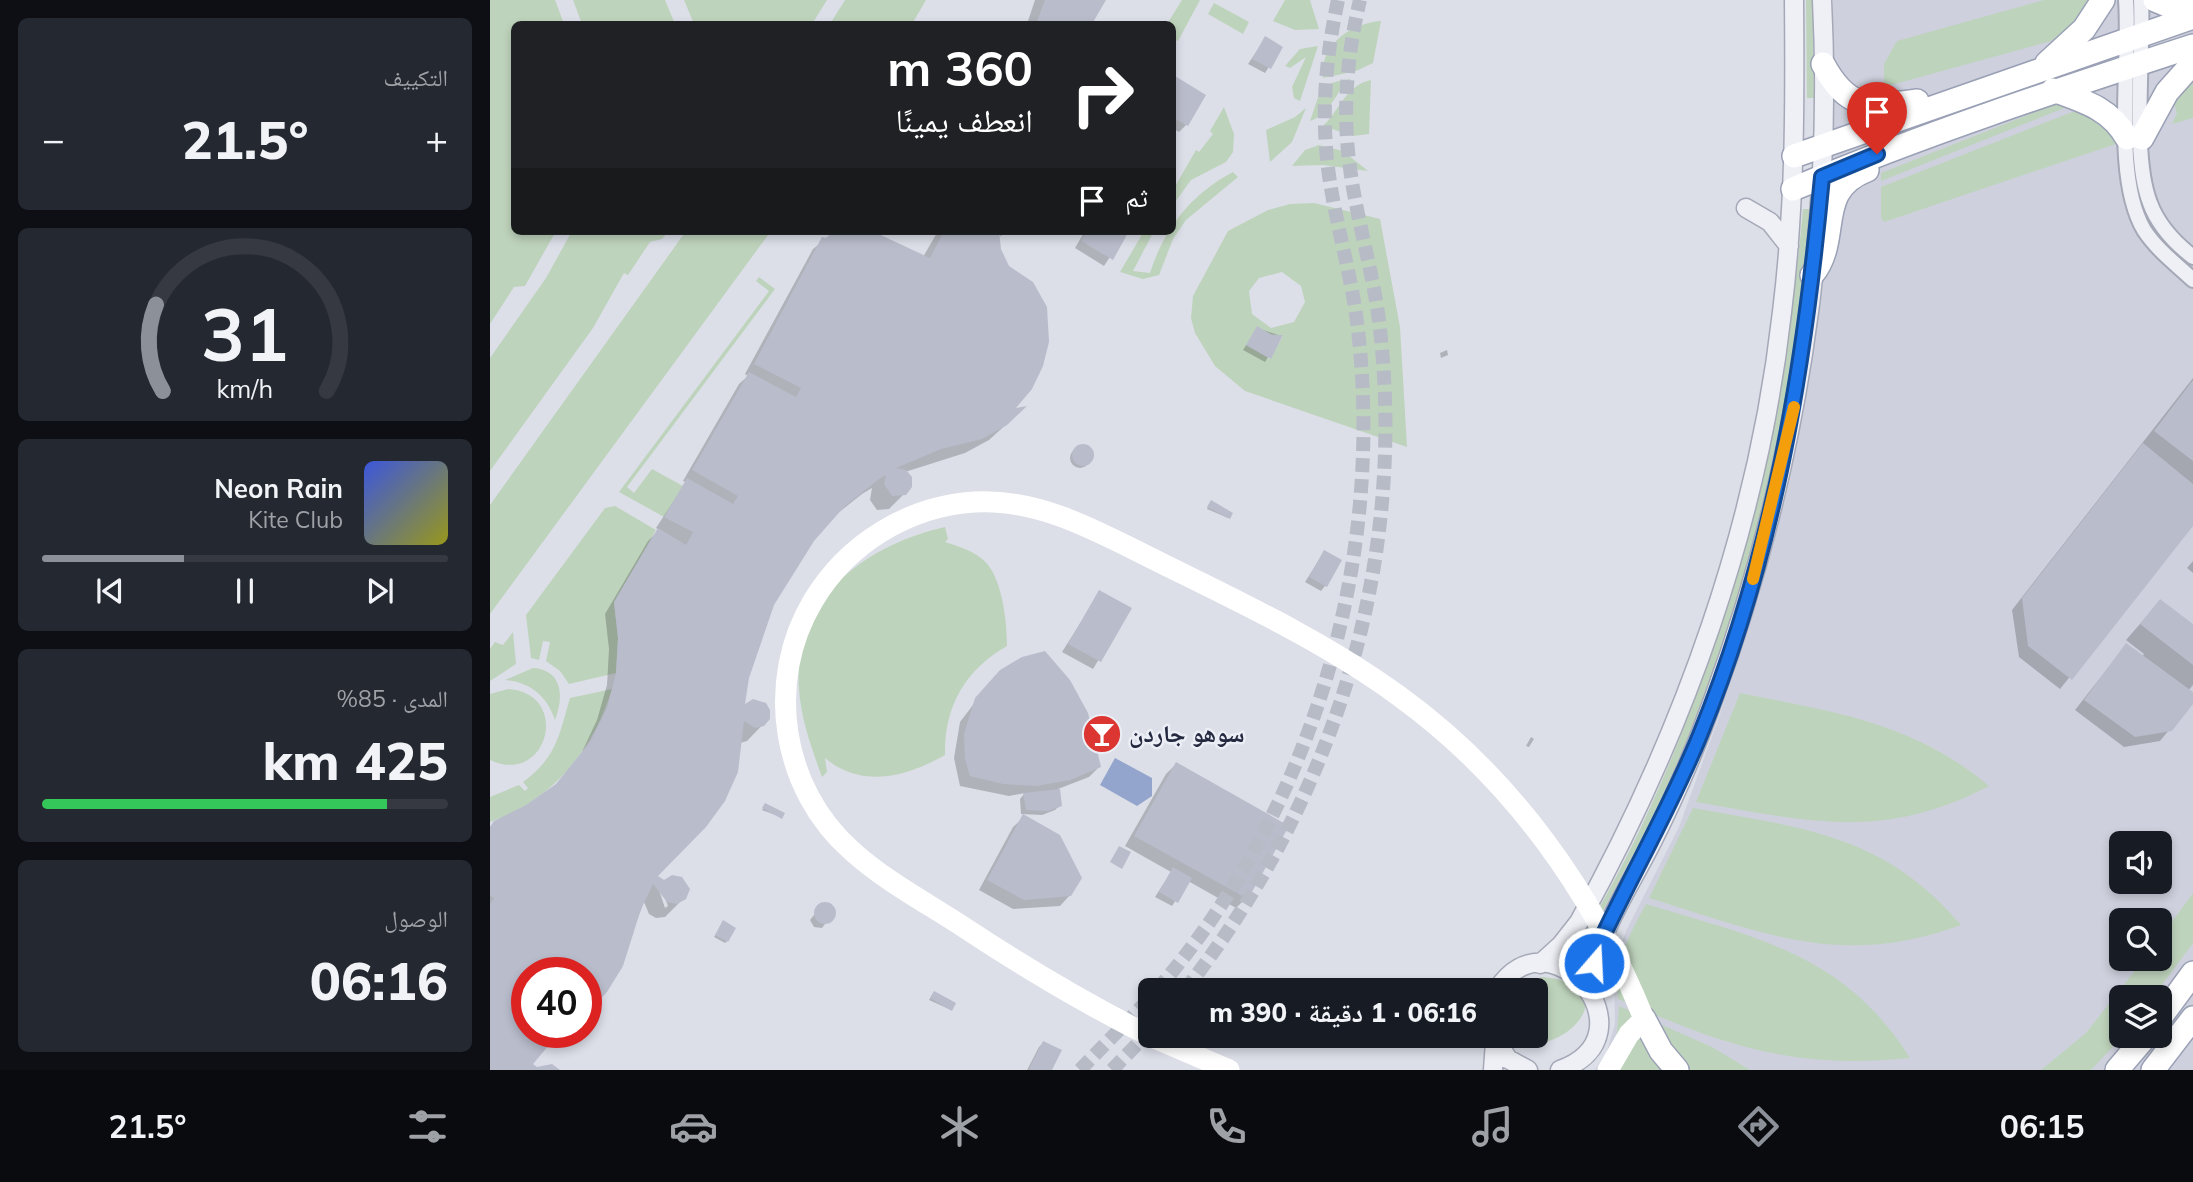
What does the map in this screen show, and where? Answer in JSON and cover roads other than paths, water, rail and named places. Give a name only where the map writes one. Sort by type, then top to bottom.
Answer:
[{"type":"main road","points":[[2033,72],[2073,41],[2103,0]]},
{"type":"main road","points":[[2155,0],[2174,8],[2193,7]]},
{"type":"main road","points":[[1794,156],[2193,17]]},
{"type":"main road","points":[[1793,189],[2053,90],[2193,46]]},
{"type":"main road","points":[[2053,90],[2101,109],[2135,138],[2167,92],[2193,63]]},
{"type":"main road","points":[[1824,64],[1843,93],[1867,105],[1952,100]]},
{"type":"main road","points":[[1812,275],[1824,256],[1831,209],[1840,188],[1851,177],[1891,158],[1914,141]]},
{"type":"main road","points":[[1138,1029],[1021,963],[865,862],[835,834],[802,783],[789,744],[785,703],[789,663],[801,624],[821,588],[840,565],[863,544],[898,522],[936,508],[977,502],[1038,508],[1077,523],[1207,586],[1373,677],[1423,713],[1469,754],[1532,823],[1595,917],[1661,1051],[1677,1070]]},
{"type":"main road","points":[[2172,1002],[2193,973]]},
{"type":"main road","points":[[2153,1070],[2193,1018]]},
{"type":"main road","points":[[1608,1070],[1629,1034],[1644,1019]]},
{"type":"main road","points":[[1178,1048],[1229,1070]]},
{"type":"main road","points":[[2117,1070],[2136,1048]]},
{"type":"street","points":[[1509,978],[1514,973],[1540,964],[1579,922],[1668,739],[1712,622],[1748,498],[1762,437],[1780,327],[1793,189],[1794,0]]},
{"type":"street","points":[[1560,1070],[1585,1054],[1596,1034],[1598,1012],[1591,991],[1594,963],[1603,936],[1686,769],[1746,606],[1791,426],[1812,275],[1822,177],[1822,0]]},
{"type":"street","points":[[2126,0],[2135,37]]},
{"type":"street","points":[[2141,0],[2135,37],[2135,138],[2130,189],[2138,217],[2159,249],[2193,280]]},
{"type":"street","points":[[2135,138],[2150,203],[2165,229],[2193,257]]},
{"type":"street","points":[[1746,208],[1770,222],[1789,246]]},
{"type":"street","points":[[1540,964],[1570,970],[1591,991]]},
{"type":"street","points":[[1493,1070],[1494,1048]]},
{"type":"street","points":[[1500,1048],[1508,1059],[1528,1070]]},
{"type":"water","points":[[1115,758],[1152,778],[1152,796],[1137,806],[1100,785]]},
{"type":"tunnel","points":[[1166,978],[1211,920],[1257,845],[1295,765],[1325,681],[1347,595],[1360,507],[1363,418],[1358,330],[1331,188],[1326,147],[1326,84],[1338,0]]},
{"type":"tunnel","points":[[1194,978],[1237,918],[1281,841],[1318,762],[1348,679],[1369,594],[1382,507],[1385,418],[1380,329],[1353,188],[1346,126],[1347,84],[1360,0]]},
{"type":"tunnel","points":[[1080,1070],[1138,1010]]},
{"type":"tunnel","points":[[1112,1070],[1138,1043]]},
{"type":"place","name":"سوهو جاردن","points":[[1102,734]]}]
